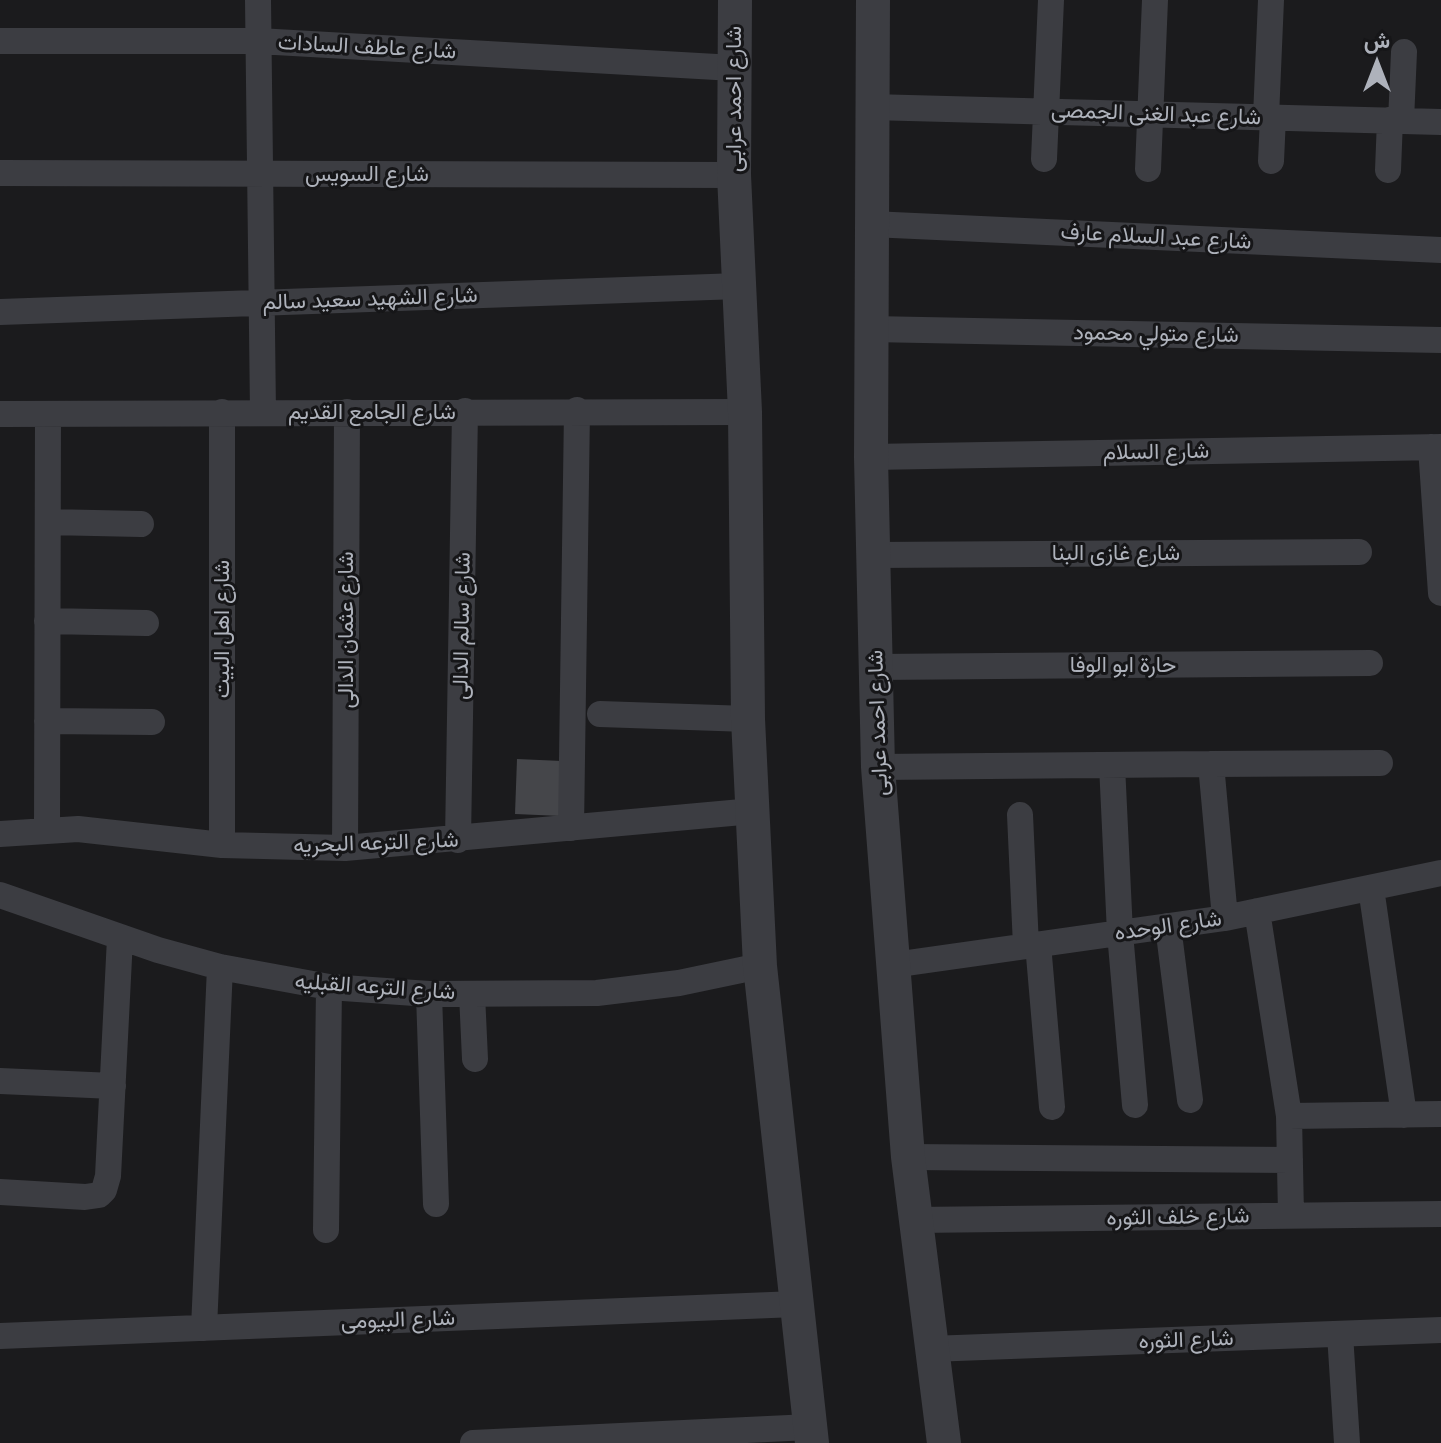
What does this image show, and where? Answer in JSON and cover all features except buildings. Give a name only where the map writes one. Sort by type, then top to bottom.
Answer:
[{"type":"street","points":[[258,0],[263,412]]},
{"type":"street","name":"شارع احمد عرابى","points":[[735,0],[734,175],[745,412],[748,719],[760,966],[811,1435]]},
{"type":"street","name":"شارع احمد عرابى","points":[[873,0],[871,457],[878,767],[908,1157],[944,1443]]},
{"type":"street","points":[[1044,159],[1051,0]]},
{"type":"street","points":[[1148,169],[1155,0]]},
{"type":"street","points":[[1271,0],[1271,161]]},
{"type":"street","name":"شارع عاطف السادات","points":[[0,41],[258,41],[734,68]]},
{"type":"street","points":[[1388,170],[1404,52]]},
{"type":"street","name":"شارع عبد الغنى الجمصى","points":[[871,107],[1441,122]]},
{"type":"street","name":"شارع السويس","points":[[0,173],[734,175]]},
{"type":"street","name":"شارع عبد السلام عارف","points":[[871,224],[1441,250]]},
{"type":"street","name":"شارع الشهيد سعيد سالم","points":[[0,312],[739,286]]},
{"type":"street","name":"شارع متولي محمود","points":[[871,329],[1441,340]]},
{"type":"street","points":[[571,828],[577,410]]},
{"type":"street","name":"شارع الجامع القديم","points":[[0,414],[577,410],[745,412]]},
{"type":"street","name":"شارع سالم الدالى","points":[[458,840],[465,411]]},
{"type":"street","name":"شارع اهل البيت","points":[[222,412],[222,845]]},
{"type":"street","name":"شارع عثمان الدالى","points":[[345,848],[347,412]]},
{"type":"street","points":[[47,829],[48,414]]},
{"type":"street","points":[[1436,447],[1440,577]]},
{"type":"street","name":"شارع السلام","points":[[871,457],[1436,447]]},
{"type":"street","points":[[48,522],[141,524]]},
{"type":"street","name":"شارع غازى البنا","points":[[874,555],[1359,552]]},
{"type":"street","points":[[47,621],[146,623]]},
{"type":"street","name":"حارة ابو الوفا","points":[[876,667],[1370,663]]},
{"type":"street","points":[[600,714],[748,719]]},
{"type":"street","points":[[47,721],[152,722]]},
{"type":"street","points":[[878,767],[1380,763]]},
{"type":"street","points":[[1211,764],[1225,918]]},
{"type":"street","points":[[1112,765],[1120,933],[1135,1105]]},
{"type":"street","name":"شارع الترعه البحريه","points":[[0,834],[47,829],[110,831],[222,845],[345,848],[753,811]]},
{"type":"street","points":[[1020,815],[1052,1107]]},
{"type":"street","name":"شارع الوحده","points":[[893,965],[1225,918],[1441,873]]},
{"type":"street","points":[[1371,888],[1404,1115]]},
{"type":"street","name":"شارع الترعه القبليه","points":[[0,895],[120,938],[220,967],[329,987],[429,994],[555,995],[624,991],[760,966]]},
{"type":"street","points":[[1257,911],[1289,1116],[1291,1215]]},
{"type":"street","points":[[1168,926],[1190,1100]]},
{"type":"street","points":[[0,1192],[92,1197],[104,1190],[108,1176],[120,938]]},
{"type":"street","points":[[204,1328],[220,967]]},
{"type":"street","points":[[326,1230],[329,987]]},
{"type":"street","points":[[429,994],[436,1204]]},
{"type":"street","points":[[472,994],[475,1059]]},
{"type":"street","points":[[0,1081],[113,1086]]},
{"type":"street","points":[[1289,1116],[1441,1114]]},
{"type":"street","points":[[908,1157],[1290,1160]]},
{"type":"street","name":"شارع خلف الثوره","points":[[915,1220],[1441,1214]]},
{"type":"street","name":"شارع البيومى","points":[[0,1336],[796,1304]]},
{"type":"street","name":"شارع الثوره","points":[[930,1349],[1441,1330]]},
{"type":"street","points":[[1340,1334],[1347,1443]]},
{"type":"street","points":[[473,1443],[811,1435]]}]
